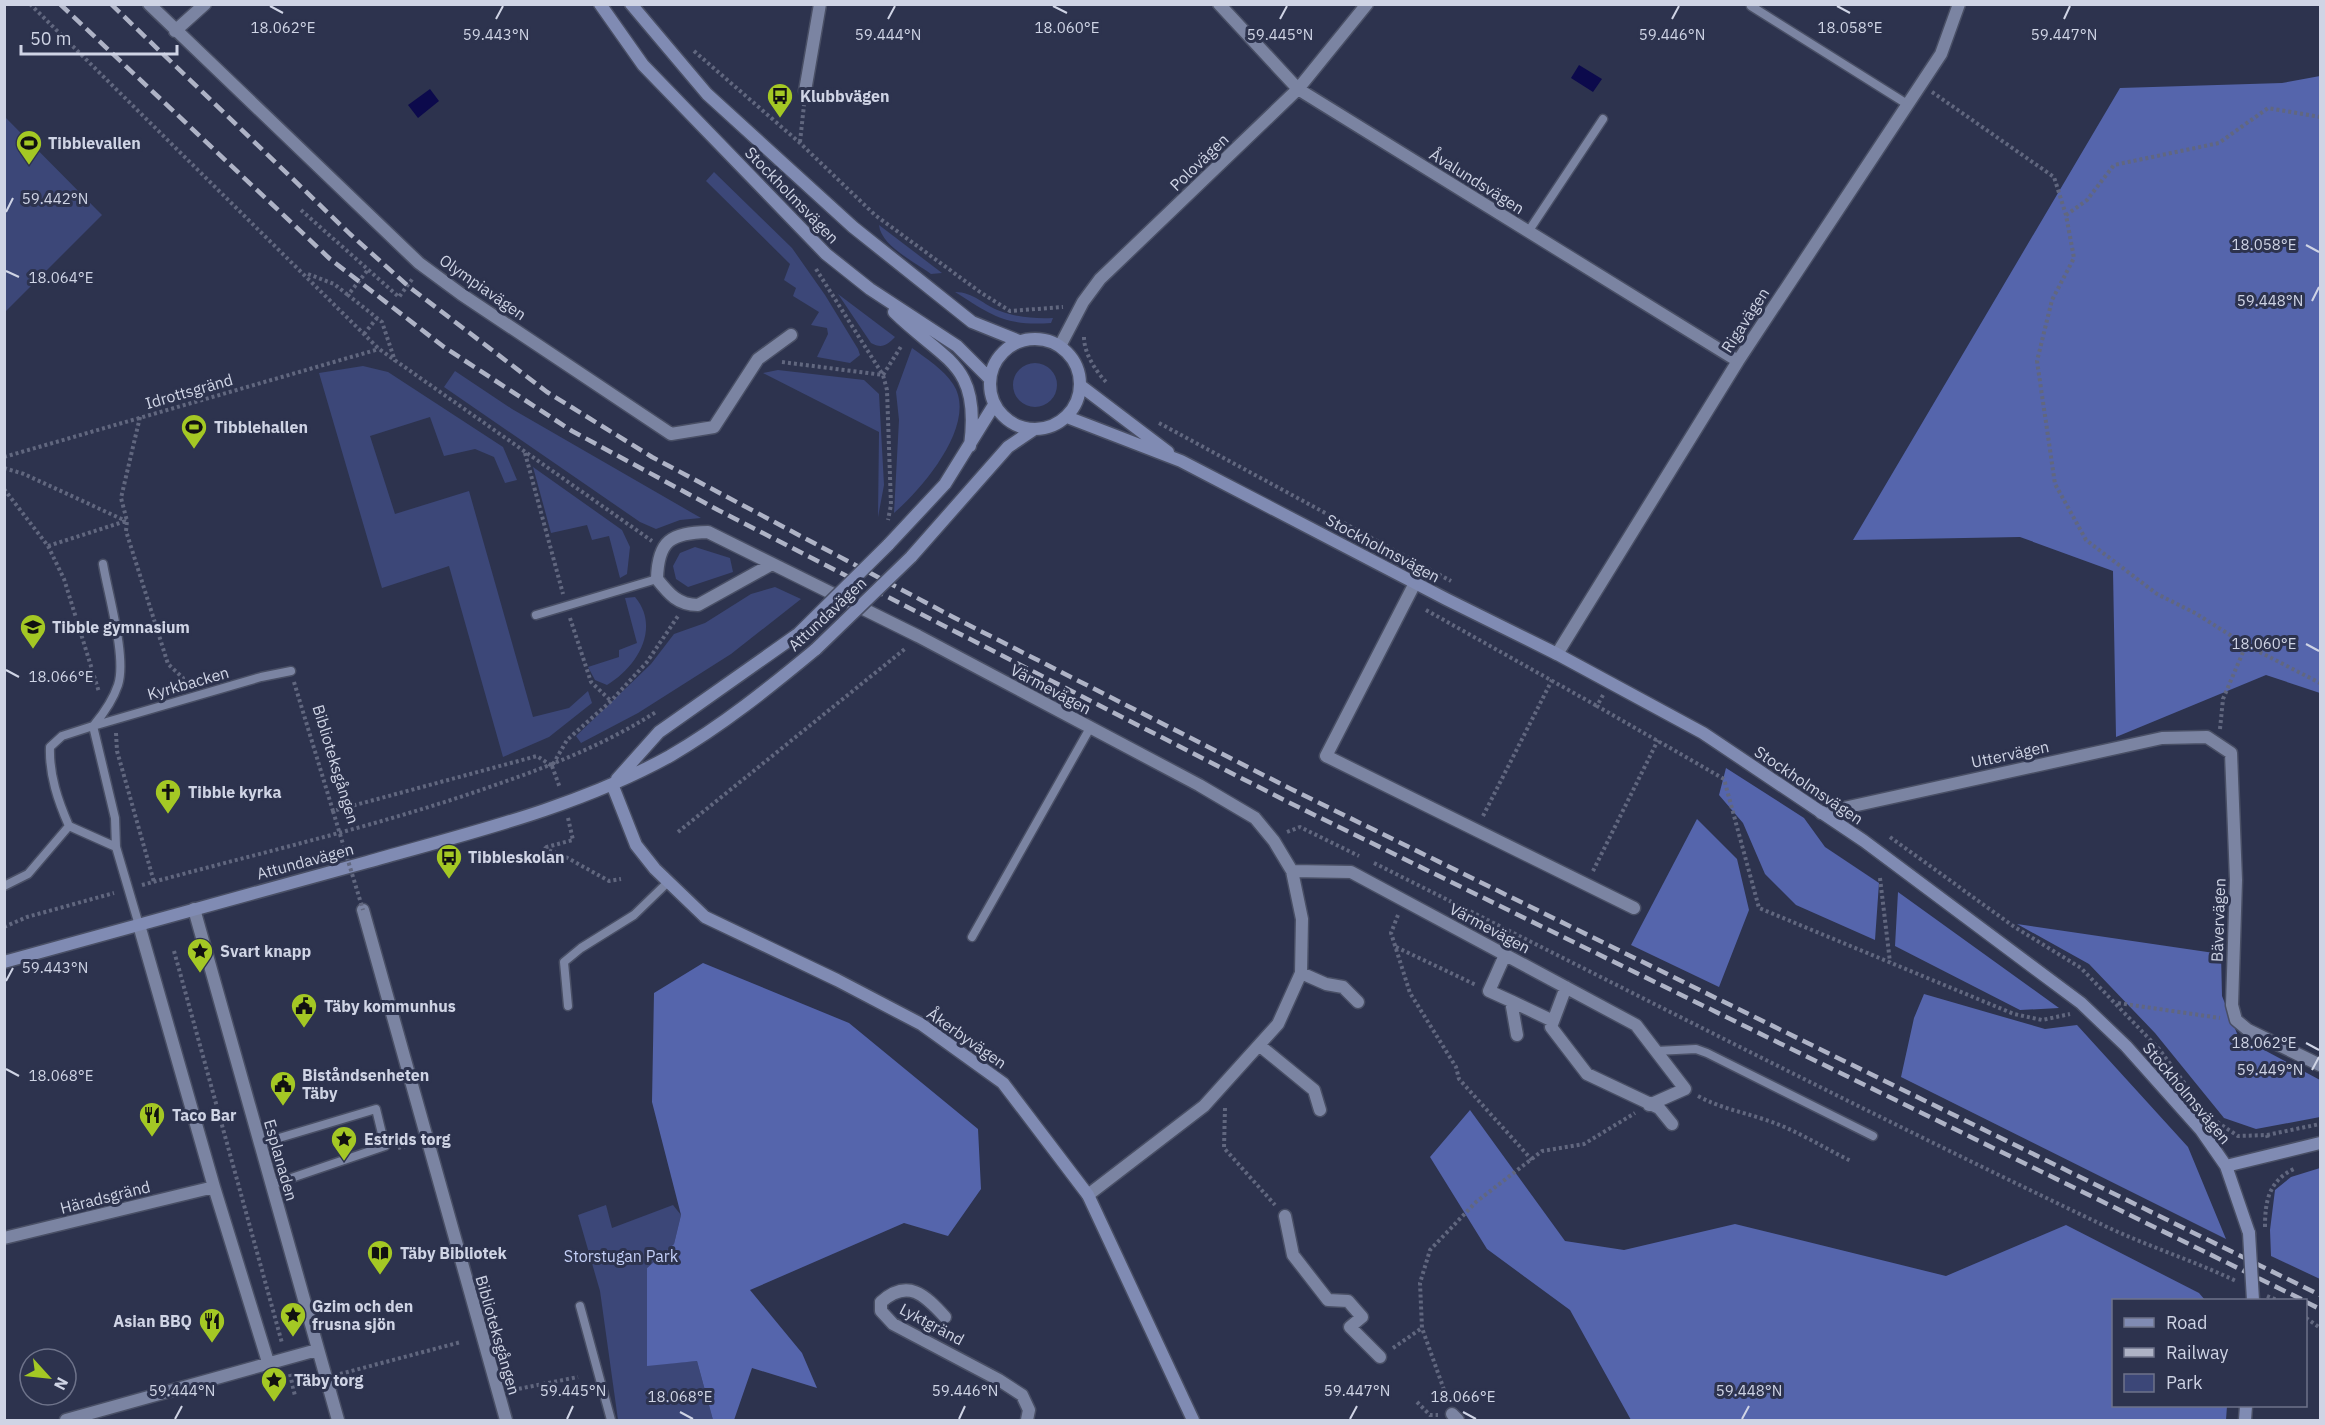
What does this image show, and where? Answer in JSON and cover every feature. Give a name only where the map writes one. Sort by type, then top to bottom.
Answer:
[{"type":"main road","name":"Stockholmsvägen","points":[[600,4],[651,74],[826,254],[870,289],[957,346],[989,378]]},
{"type":"main road","name":"Stockholmsvägen","points":[[631,4],[707,94],[853,227],[972,322],[1019,341]]},
{"type":"main road","points":[[870,289],[963,375],[973,403],[970,446]]},
{"type":"main road","points":[[1032,338],[1046,340],[1059,346],[1071,356],[1078,370],[1081,386],[1077,403],[1066,417],[1051,427],[1033,430],[1010,423],[994,405],[989,378],[994,363],[1005,350],[1019,341],[1032,338]]},
{"type":"main road","name":"Stockholmsvägen","points":[[1081,386],[1181,461]]},
{"type":"main road","name":"Attundavägen","points":[[612,784],[659,732],[798,634],[888,545],[945,484],[994,405]]},
{"type":"main road","name":"Stockholmsvägen","points":[[1066,417],[1181,461],[1557,654],[1703,733],[1881,853],[2081,1003],[2126,1046],[2201,1130],[2226,1166],[2249,1233],[2253,1299]]},
{"type":"main road","name":"Attundavägen","points":[[4,962],[459,836],[565,803],[612,784],[669,756],[736,714],[816,650],[910,557],[1008,447],[1033,430]]},
{"type":"main road","name":"Åkerbyvägen","points":[[612,784],[636,845],[668,882],[705,917],[837,980],[921,1024],[1003,1083],[1088,1195],[1192,1420]]},
{"type":"main road","points":[[2226,1166],[2320,1143]]},
{"type":"street","name":"Olympiavägen","points":[[149,4],[419,263],[461,294],[670,434],[714,427],[758,359],[791,335]]},
{"type":"street","points":[[175,31],[205,4]]},
{"type":"street","points":[[805,92],[820,4]]},
{"type":"street","name":"Åvalundsvägen","points":[[1219,4],[1298,89],[1738,361]]},
{"type":"street","name":"Polovägen","points":[[1059,346],[1083,302],[1100,279],[1298,89],[1367,4]]},
{"type":"street","name":"Rigavägen","points":[[1557,654],[1738,361],[1941,54],[1959,4]]},
{"type":"street","name":"Värmevägen","points":[[657,579],[657,558],[668,539],[687,532],[708,532],[918,636],[1255,818],[1274,841],[1292,871],[1302,919],[1301,973],[1278,1023],[1204,1106],[1088,1195]]},
{"type":"street","points":[[657,579],[675,600],[687,605],[698,605],[772,564]]},
{"type":"street","points":[[1415,583],[1326,756],[1634,908]]},
{"type":"street","name":"Bävervägen","points":[[2207,737],[2231,753],[2236,880],[2232,1005],[2236,1020]]},
{"type":"street","name":"Uttervägen","points":[[1821,813],[2162,738],[2207,737]]},
{"type":"street","name":"Värmevägen","points":[[1292,871],[1351,872],[1636,1025],[1685,1089]]},
{"type":"street","name":"Esplanaden","points":[[194,909],[338,1420]]},
{"type":"street","name":"Biblioteksgången","points":[[363,910],[506,1420]]},
{"type":"street","points":[[139,925],[214,1187],[268,1362]]},
{"type":"street","points":[[1505,955],[1489,991],[1552,1021]]},
{"type":"street","points":[[1301,973],[1326,984],[1343,987],[1358,1002]]},
{"type":"street","points":[[1566,987],[1551,1027],[1587,1074],[1648,1105],[1659,1108],[1672,1124]]},
{"type":"street","points":[[1511,1001],[1517,1035]]},
{"type":"street","points":[[2236,1020],[2248,1030],[2320,1065]]},
{"type":"street","points":[[1259,1045],[1314,1090],[1320,1110]]},
{"type":"street","points":[[1648,1105],[1685,1089]]},
{"type":"street","name":"Häradsgränd","points":[[4,1238],[214,1187]]},
{"type":"street","points":[[1285,1216],[1293,1255],[1328,1300],[1348,1301],[1362,1317],[1350,1327],[1380,1358]]},
{"type":"street","name":"Lyktgränd","points":[[945,1317],[930,1301],[913,1290],[895,1291],[881,1302],[881,1311],[893,1324],[964,1360],[1022,1395],[1029,1410],[1027,1420]]},
{"type":"street","points":[[66,1420],[317,1350]]},
{"type":"lane","points":[[1751,6],[1907,104]]},
{"type":"lane","points":[[1528,232],[1603,119]]},
{"type":"lane","points":[[103,564],[121,661],[118,684],[105,711],[93,726],[115,818],[116,847],[139,925]]},
{"type":"lane","points":[[536,615],[657,579]]},
{"type":"lane","name":"Kyrkbacken","points":[[69,826],[61,808],[50,766],[50,747],[62,736],[115,719],[291,671]]},
{"type":"lane","points":[[972,937],[1090,728]]},
{"type":"lane","points":[[4,886],[28,874],[69,826],[116,847]]},
{"type":"lane","points":[[568,1006],[564,962],[581,948],[634,915],[668,882]]},
{"type":"lane","points":[[1656,1052],[1696,1049],[1707,1053],[1873,1136]]},
{"type":"lane","points":[[260,1144],[376,1109],[385,1146],[271,1185]]},
{"type":"lane","points":[[580,1306],[611,1420]]},
{"type":"path","points":[[30,4],[379,349],[652,541]]},
{"type":"path","points":[[685,44],[800,143],[875,215],[955,274],[1010,310],[1060,308],[1083,302]]},
{"type":"path","points":[[1920,85],[2054,177],[2066,215],[2074,258],[2052,300],[2037,361],[2055,484],[2086,540],[2157,594],[2195,613],[2246,645],[2320,683]]},
{"type":"path","points":[[800,143],[805,92]]},
{"type":"path","points":[[2066,215],[2087,200],[2114,165],[2218,143],[2268,108],[2320,117]]},
{"type":"path","points":[[301,210],[367,271],[399,297],[413,277],[422,283]]},
{"type":"path","points":[[816,268],[883,375],[887,390],[891,505],[887,522],[882,528]]},
{"type":"path","points":[[348,296],[367,271]]},
{"type":"path","points":[[304,273],[334,284],[382,322],[395,361]]},
{"type":"path","points":[[951,280],[955,274]]},
{"type":"path","points":[[364,334],[377,318]]},
{"type":"path","points":[[883,375],[902,345]]},
{"type":"path","name":"Idrottsgränd","points":[[4,457],[379,349]]},
{"type":"path","points":[[758,359],[883,375]]},
{"type":"path","points":[[140,417],[121,498],[127,521],[126,531],[168,664],[183,678],[183,684]]},
{"type":"path","points":[[524,453],[591,682],[611,701]]},
{"type":"path","points":[[4,468],[24,474],[127,521]]},
{"type":"path","points":[[4,489],[48,546],[64,579],[105,711]]},
{"type":"path","points":[[48,546],[127,521]]},
{"type":"path","points":[[1425,610],[1724,779],[1759,908],[2014,1014],[2043,1020],[2068,1015],[2081,1003]]},
{"type":"path","points":[[552,766],[567,740],[611,701],[647,662],[677,617]]},
{"type":"path","points":[[2219,745],[2223,699],[2246,645]]},
{"type":"path","points":[[678,832],[909,646]]},
{"type":"path","name":"Biblioteksgången","points":[[291,671],[363,910]]},
{"type":"path","points":[[1481,819],[1551,680]]},
{"type":"path","points":[[1597,706],[1610,683]]},
{"type":"path","points":[[4,927],[27,917],[127,889],[423,810],[552,766],[627,730],[666,705]]},
{"type":"path","points":[[115,719],[117,751],[154,882]]},
{"type":"path","points":[[1592,874],[1658,740]]},
{"type":"path","points":[[333,811],[537,756],[552,766]]},
{"type":"path","points":[[573,840],[543,848],[564,856],[609,881],[621,879]]},
{"type":"path","points":[[1880,878],[1890,962]]},
{"type":"path","points":[[1403,900],[1391,933],[1410,993],[1456,1067],[1459,1079],[1532,1160]]},
{"type":"path","points":[[1396,947],[1489,991]]},
{"type":"path","points":[[174,951],[295,1396]]},
{"type":"path","points":[[2116,1003],[2236,1020]]},
{"type":"path","points":[[1225,1084],[1224,1148],[1285,1216]]},
{"type":"path","points":[[1685,1089],[1721,1108],[1764,1119],[1786,1128],[1851,1161]]},
{"type":"path","points":[[1417,1402],[1430,1415],[1455,1417],[1422,1328],[1420,1283],[1430,1250],[1476,1202],[1542,1151],[1584,1144],[1648,1105]]},
{"type":"path","points":[[2267,1135],[2320,1124]]},
{"type":"path","points":[[2265,1237],[2265,1206],[2277,1178],[2303,1166]]},
{"type":"path","points":[[2307,1319],[2320,1328]]},
{"type":"path","points":[[1380,1358],[1422,1328]]},
{"type":"path","points":[[337,1375],[461,1342]]},
{"type":"path","points":[[532,1386],[578,1377]]},
{"type":"green space","name":"Tibblevallen","points":[[5,117],[102,215],[5,312]]},
{"type":"green space","points":[[714,172],[792,248],[825,295],[858,349],[860,355],[850,363],[817,357],[828,334],[827,328],[811,325],[819,312],[793,296],[796,288],[784,280],[790,264],[706,181]]},
{"type":"green space","points":[[879,225],[942,273],[931,274],[892,247],[881,233]]},
{"type":"green space","points":[[955,292],[973,296],[1012,315],[1053,318],[1051,323],[1010,321],[990,313]]},
{"type":"green space","points":[[838,294],[895,337],[884,345],[878,346],[871,343]]},
{"type":"green space","points":[[912,348],[940,369],[953,384],[959,400],[959,417],[953,436],[932,472],[894,513],[899,420],[896,392]]},
{"type":"green space","points":[[1035,363],[1051,369],[1057,385],[1051,401],[1035,407],[1019,401],[1013,385],[1019,369]]},
{"type":"green space","points":[[363,366],[388,372],[503,447],[517,480],[505,483],[494,457],[475,449],[444,456],[430,417],[370,436],[395,514],[469,491],[533,717],[569,708],[588,691],[592,703],[549,737],[503,757],[449,566],[382,588],[319,373]]},
{"type":"green space","points":[[778,370],[864,380],[879,394],[884,485],[878,517],[879,432],[763,373]]},
{"type":"green space","points":[[455,371],[512,409],[701,518],[680,520],[656,529],[640,522],[444,387]]},
{"type":"green space","points":[[533,467],[622,530],[630,547],[627,574],[620,578],[609,536],[592,540],[587,525],[551,533]]},
{"type":"green space","points":[[695,547],[730,558],[733,572],[688,587],[676,579],[673,566],[680,553]]},
{"type":"green space","points":[[775,587],[801,599],[731,654],[638,713],[581,743],[576,736],[651,664],[674,634],[705,623],[751,594]]},
{"type":"green space","points":[[635,597],[646,621],[642,646],[628,668],[607,685],[595,680],[588,667],[619,657],[619,650],[637,643],[625,598]]},
{"type":"green space","name":"Storstugan Park","points":[[606,1205],[612,1228],[673,1205],[681,1215],[674,1244],[647,1268],[647,1365],[697,1361],[713,1420],[618,1420],[600,1291],[578,1215]]},
{"type":"shaded area","points":[[1579,65],[1602,79],[1593,92],[1571,78]]},
{"type":"shaded area","points":[[2320,76],[2320,693],[2266,675],[2116,737],[2113,571],[2020,537],[1853,540],[2120,88],[2282,83]]},
{"type":"shaded area","points":[[430,89],[439,101],[418,118],[408,105]]},
{"type":"shaded area","points":[[1726,768],[1804,818],[1825,847],[1879,883],[1875,940],[1796,905],[1765,874],[1743,823],[1719,795]]},
{"type":"shaded area","points":[[1697,819],[1737,859],[1749,910],[1719,987],[1631,945]]},
{"type":"shaded area","points":[[1898,892],[2059,1008],[2020,1010],[1895,946]]},
{"type":"shaded area","points":[[2017,924],[2221,954],[2222,996],[2238,1036],[2320,1080],[2320,1117],[2256,1129],[2224,1118],[2155,1033],[2089,964]]},
{"type":"shaded area","points":[[703,963],[849,1023],[978,1129],[981,1189],[948,1236],[904,1223],[750,1290],[802,1353],[817,1388],[752,1368],[734,1420],[713,1420],[697,1361],[647,1366],[647,1268],[674,1244],[681,1215],[652,1102],[654,993]]},
{"type":"shaded area","points":[[1924,994],[2045,1029],[2077,1025],[2188,1147],[2226,1239],[1901,1077],[1914,1018]]},
{"type":"shaded area","points":[[1470,1110],[1565,1241],[1624,1250],[1735,1224],[1946,1276],[2066,1225],[2199,1293],[2204,1299],[2112,1299],[2112,1407],[2227,1407],[2226,1420],[1631,1420],[1570,1310],[1487,1249],[1430,1157]]},
{"type":"shaded area","points":[[2320,1168],[2320,1279],[2271,1256],[2270,1230],[2275,1190],[2291,1177]]},
{"type":"railway","points":[[60,4],[330,259],[444,347],[572,431],[718,510],[1284,800],[2301,1299]]},
{"type":"railway","points":[[111,4],[350,234],[408,286],[547,392],[652,457],[953,617],[1291,789],[2320,1295]]},
{"type":"railway","points":[[2307,1302],[2320,1309]]},
{"type":"place","name":"Klubbvägen","points":[[780,119]]},
{"type":"place","name":"Tibblevallen","points":[[29,166]]},
{"type":"place","name":"Tibblehallen","points":[[194,450]]},
{"type":"place","name":"Tibble gymnasium","points":[[33,650]]},
{"type":"place","name":"Tibble kyrka","points":[[168,815]]},
{"type":"place","name":"Tibbleskolan","points":[[449,880]]},
{"type":"place","name":"Svart knapp","points":[[200,974]]},
{"type":"place","name":"Täby kommunhus","points":[[304,1029]]},
{"type":"place","name":"Biståndsenheten Täby","points":[[283,1107]]},
{"type":"place","name":"Taco Bar","points":[[152,1138]]},
{"type":"place","name":"Estrids torg","points":[[344,1162]]},
{"type":"place","name":"Täby Bibliotek","points":[[380,1276]]},
{"type":"place","name":"Gzim och den frusna sjön","points":[[293,1338]]},
{"type":"place","name":"Asian BBQ","points":[[212,1344]]},
{"type":"place","name":"Täby torg","points":[[274,1403]]}]
